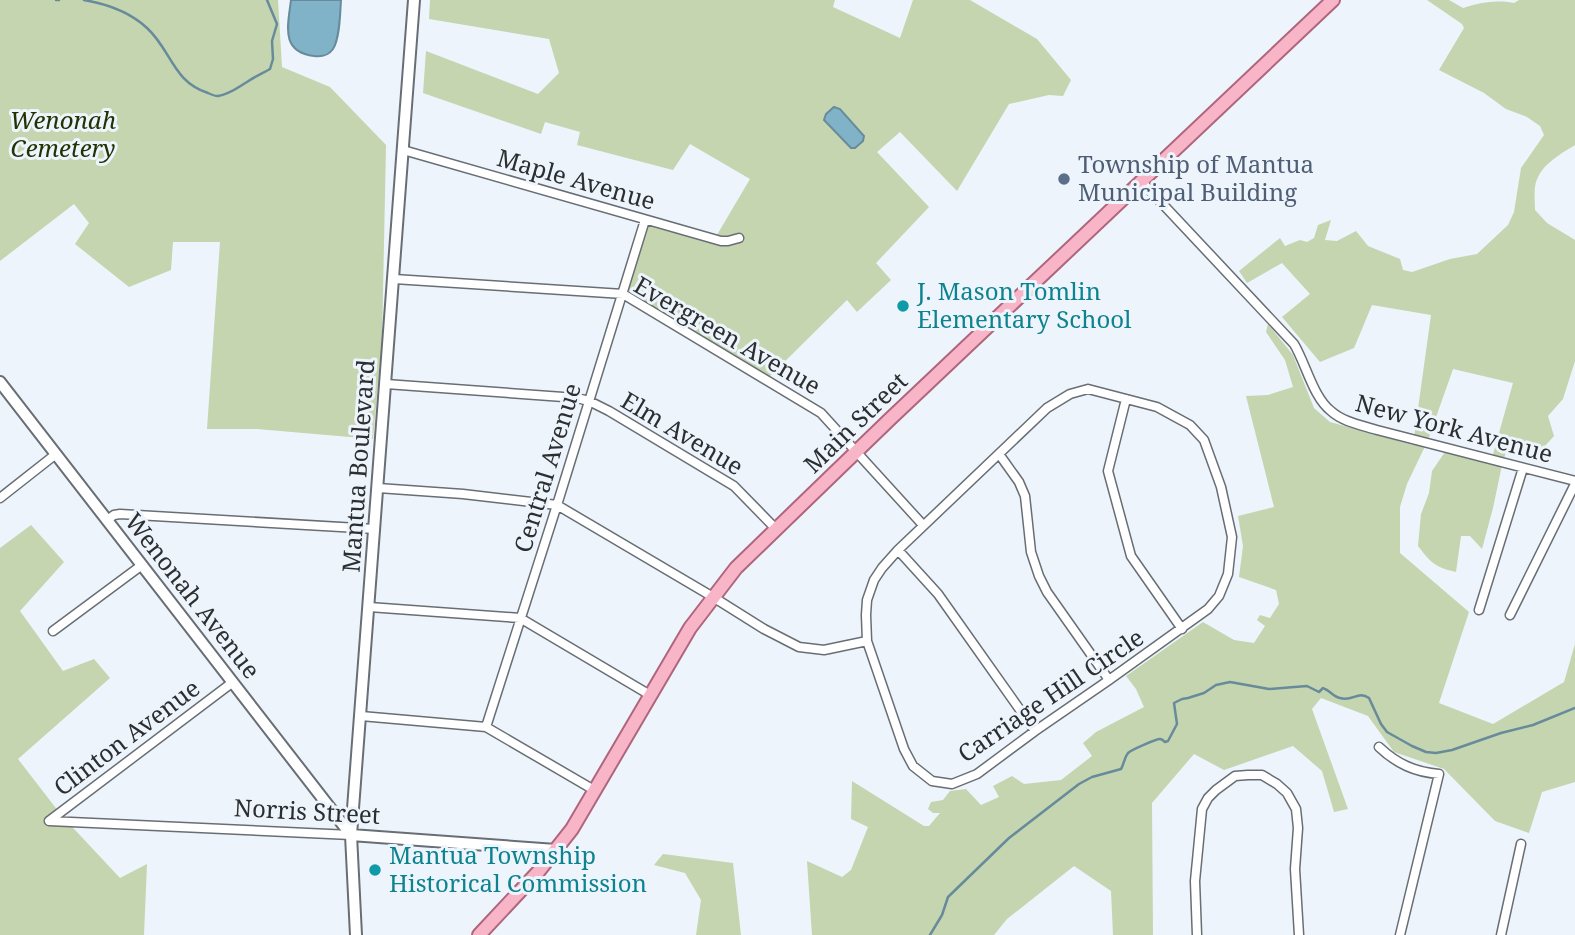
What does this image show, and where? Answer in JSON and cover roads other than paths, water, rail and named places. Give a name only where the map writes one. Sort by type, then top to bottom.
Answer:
[{"type":"main road","name":"Mantua Boulevard","points":[[356,935],[351,835],[375,529],[383,489],[386,384],[414,0]]},
{"type":"main road","name":"Main Street","points":[[479,935],[538,872],[572,829],[690,628],[744,560],[1333,0]]},
{"type":"main road","name":"Wenonah Avenue","points":[[0,382],[351,835]]},
{"type":"main road","name":"Norris Street","points":[[351,835],[556,850]]},
{"type":"street","name":"Maple Avenue","points":[[403,150],[721,241],[739,239]]},
{"type":"street","name":"New York Avenue","points":[[1141,181],[1294,344],[1318,394],[1331,412],[1344,420],[1377,430],[1575,483]]},
{"type":"street","name":"Central Avenue","points":[[486,727],[645,220]]},
{"type":"street","name":"Evergreen Avenue","points":[[394,279],[623,294],[811,406],[826,418],[923,525]]},
{"type":"street","name":"Elm Avenue","points":[[386,384],[589,401],[734,486],[776,529]]},
{"type":"street","name":"Carriage Hill Circle","points":[[1088,389],[1126,399],[1157,407],[1191,425],[1204,440],[1221,487],[1232,537],[1228,574],[1219,596],[1209,609],[1182,629],[977,774],[952,784],[932,782],[913,766],[904,749],[867,641],[867,600],[874,580],[881,568],[923,525],[1047,408],[1070,394],[1088,389]]},
{"type":"street","points":[[1126,399],[1108,471],[1131,556],[1182,629]]},
{"type":"street","points":[[0,498],[56,454]]},
{"type":"street","points":[[999,454],[1026,496],[1031,552],[1039,576],[1109,680]]},
{"type":"street","points":[[1479,610],[1523,468]]},
{"type":"street","points":[[1510,615],[1575,483]]},
{"type":"street","points":[[383,489],[463,494],[557,505],[764,629],[799,647],[824,650],[867,641]]},
{"type":"street","points":[[107,520],[120,514],[375,529]]},
{"type":"street","points":[[898,550],[944,603],[1035,731]]},
{"type":"street","points":[[53,631],[142,565]]},
{"type":"street","points":[[369,607],[520,618],[650,695]]},
{"type":"street","name":"Clinton Avenue","points":[[55,821],[49,821],[233,682]]},
{"type":"street","points":[[360,716],[486,727],[594,790]]},
{"type":"street","points":[[1379,747],[1392,760],[1413,769],[1439,774],[1400,935]]},
{"type":"street","points":[[1197,935],[1195,881],[1202,810],[1208,798],[1235,776],[1262,775],[1278,784],[1296,809],[1298,935]]},
{"type":"street","name":"Norris Street","points":[[55,821],[351,835]]},
{"type":"street","points":[[1501,935],[1521,844]]},
{"type":"water","points":[[291,0],[341,0],[337,39],[333,49],[325,56],[303,53],[291,43],[288,28]]},
{"type":"water","points":[[834,107],[840,109],[864,136],[863,141],[855,148],[851,148],[824,120]]},
{"type":"waterway","points":[[84,0],[118,10],[140,22],[155,37],[187,81],[196,88],[218,96],[270,69],[273,59],[272,41],[277,24],[267,0]]},
{"type":"waterway","points":[[930,935],[942,915],[948,897],[1009,838],[1079,784],[1092,777],[1121,769],[1128,753],[1158,739],[1168,741],[1177,724],[1174,703],[1204,693],[1216,685],[1230,682],[1269,689],[1307,686],[1319,692],[1323,688],[1345,699],[1365,696],[1369,698],[1387,732],[1412,746],[1436,753],[1533,725],[1575,708]]},
{"type":"place","name":"Township of Mantua Municipal Building","points":[[1064,179]]},
{"type":"place","name":"J. Mason Tomlin Elementary School","points":[[903,306]]},
{"type":"place","name":"Mantua Township Historical Commission","points":[[375,870]]},
{"type":"park label","name":"Wenonah Cemetery","points":[[63,135]]}]
